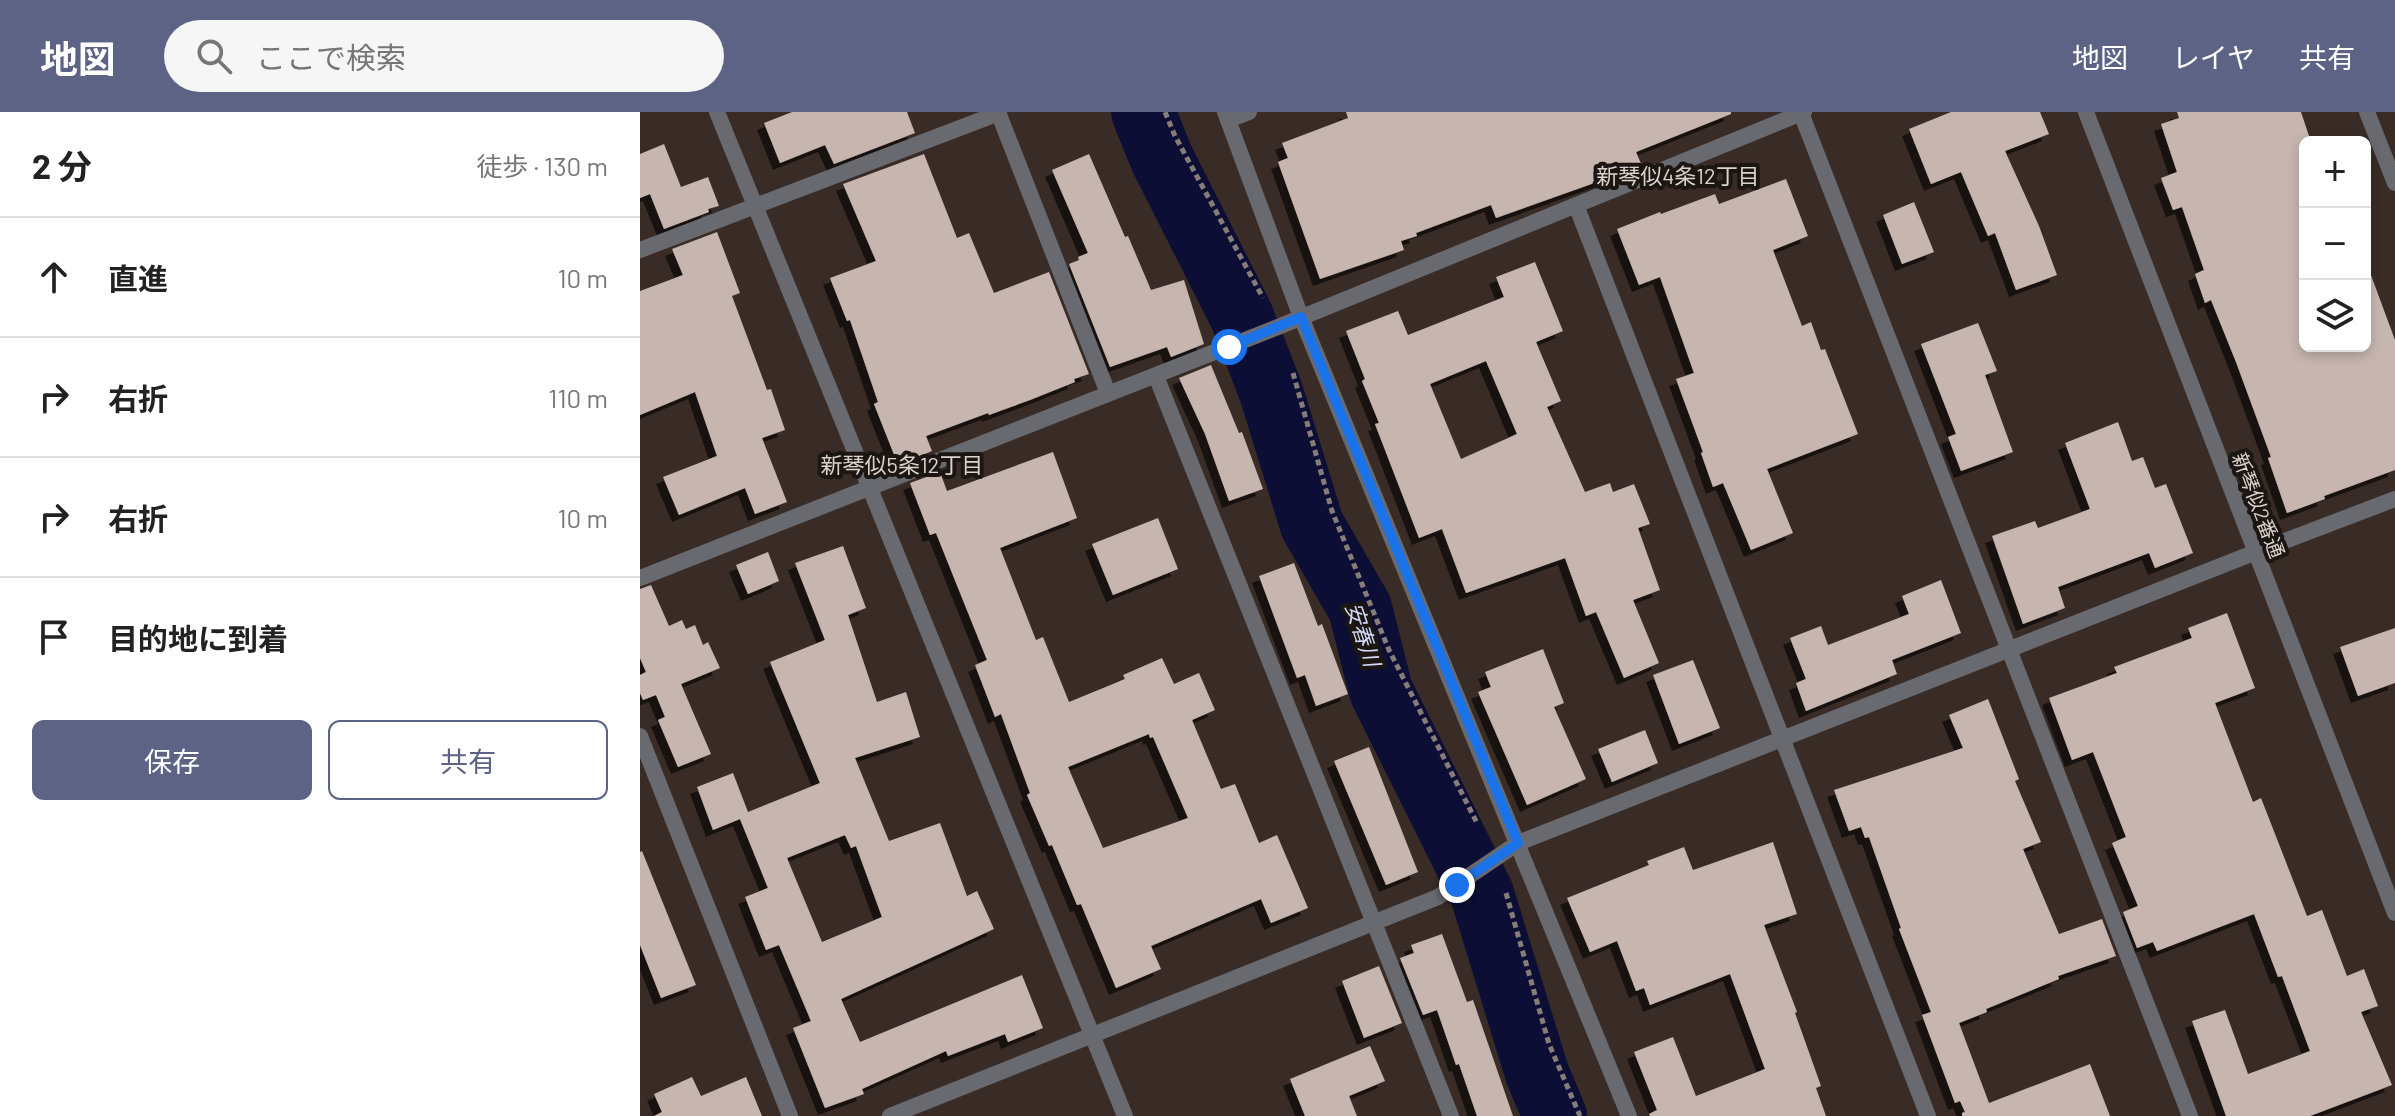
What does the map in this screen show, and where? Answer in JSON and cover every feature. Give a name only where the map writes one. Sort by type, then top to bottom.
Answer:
[{"type":"street","points":[[717,112],[1125,1116]]},
{"type":"street","points":[[640,250],[998,112],[1108,393]]},
{"type":"street","points":[[1249,112],[1226,116],[1301,317],[1629,1116]]},
{"type":"street","name":"新琴似2番通","points":[[2086,112],[2395,913]]},
{"type":"street","points":[[2367,112],[2395,183]]},
{"type":"street","points":[[640,578],[1229,347],[1802,113],[2190,1116]]},
{"type":"street","points":[[1576,205],[1928,1116]]},
{"type":"street","points":[[1156,376],[1451,1116]]},
{"type":"street","points":[[890,1116],[1438,897],[1518,843],[2395,499]]},
{"type":"street","points":[[640,736],[790,1116]]},
{"type":"path","points":[[1165,112],[1264,299]]},
{"type":"path","points":[[1290,364],[1332,511],[1389,650],[1484,838]]},
{"type":"path","points":[[1506,891],[1549,1044],[1580,1116]]},
{"type":"building","points":[[792,112],[907,112],[915,133],[834,164],[825,145],[780,163],[764,123]]},
{"type":"building","points":[[1346,112],[1731,114],[1636,152],[1642,166],[1496,218],[1491,205],[1416,233],[1417,236],[1401,241],[1404,250],[1320,279],[1278,162],[1288,158],[1282,143],[1348,118]]},
{"type":"building","points":[[1951,112],[2040,112],[2049,134],[2005,151],[2057,275],[2016,290],[1995,233],[1988,236],[1961,172],[1931,184],[1909,129]]},
{"type":"building","points":[[2177,112],[2301,112],[2309,136],[2299,136],[2299,352],[2371,352],[2371,275],[2395,340],[2395,470],[2287,513],[2268,458],[2271,457],[2236,362],[2211,300],[2205,303],[2195,274],[2204,270],[2182,207],[2173,210],[2161,178],[2177,172],[2161,124],[2179,118]]},
{"type":"building","points":[[664,144],[681,187],[708,177],[719,206],[664,229],[650,194],[640,198],[640,154]]},
{"type":"building","points":[[924,154],[957,238],[969,233],[994,293],[1049,272],[1089,374],[1030,400],[926,436],[932,451],[903,463],[900,455],[895,457],[874,404],[878,402],[850,320],[847,321],[830,278],[876,261],[843,184]]},
{"type":"building","points":[[1089,154],[1151,290],[1184,280],[1204,344],[1171,357],[1167,347],[1110,367],[1069,264],[1088,253],[1052,170]]},
{"type":"building","points":[[1786,179],[1808,236],[1773,250],[1802,326],[1811,322],[1821,350],[1825,349],[1858,434],[1767,469],[1793,533],[1751,550],[1723,483],[1713,487],[1676,379],[1694,373],[1660,277],[1639,285],[1617,229],[1715,194],[1719,204]]},
{"type":"building","points":[[1914,202],[1934,252],[1902,264],[1883,215]]},
{"type":"building","points":[[717,232],[740,293],[732,296],[785,430],[762,438],[787,502],[755,514],[745,488],[679,515],[663,477],[717,456],[695,392],[640,415],[640,291],[683,275],[672,249]]},
{"type":"building","points":[[1535,262],[1563,331],[1536,342],[1561,401],[1547,407],[1585,492],[1610,483],[1613,492],[1634,484],[1650,524],[1638,528],[1660,590],[1633,600],[1659,663],[1624,678],[1596,612],[1586,616],[1565,558],[1466,593],[1442,529],[1419,538],[1375,424],[1379,423],[1346,331],[1398,311],[1408,335],[1504,297],[1496,277]],"holes":[[[1486,361],[1517,434],[1461,459],[1430,384]]]},
{"type":"building","points":[[1978,323],[1997,371],[1985,375],[2013,452],[1961,471],[1948,437],[1956,434],[1921,344]]},
{"type":"building","points":[[1211,365],[1239,433],[1242,432],[1263,489],[1229,501],[1205,434],[1179,378]]},
{"type":"building","points":[[2118,422],[2132,461],[2143,457],[2155,488],[2166,484],[2193,553],[2155,568],[2149,553],[2058,587],[2065,608],[2023,624],[1992,536],[2035,521],[2038,528],[2090,509],[2065,443]]},
{"type":"building","points":[[1053,452],[1077,518],[1000,548],[1036,640],[1043,637],[1069,702],[1125,679],[1123,675],[1162,658],[1174,684],[1199,673],[1215,710],[1192,720],[1221,789],[1235,784],[1259,843],[1277,835],[1308,908],[1271,923],[1261,899],[1151,946],[1161,969],[1116,988],[1081,904],[1077,905],[1027,795],[1030,793],[1001,714],[995,717],[975,665],[987,660],[936,533],[930,535],[910,483],[940,472],[947,491]],"holes":[[[1149,734],[1150,738],[1153,737],[1188,818],[1103,848],[1068,767]]]},
{"type":"building","points":[[1158,518],[1178,569],[1113,595],[1092,544]]},
{"type":"building","points":[[843,546],[866,608],[848,615],[877,702],[906,692],[920,737],[855,758],[889,841],[940,823],[967,896],[977,891],[994,929],[841,999],[860,1042],[1022,975],[1043,1028],[1008,1042],[1005,1034],[948,1056],[946,1051],[862,1089],[864,1094],[825,1108],[793,1028],[811,1021],[779,945],[766,950],[745,897],[768,888],[740,819],[713,830],[697,787],[733,773],[748,812],[820,783],[770,662],[825,640],[795,563]],"holes":[[[845,835],[851,848],[856,846],[882,917],[822,942],[787,858]]]},
{"type":"building","points":[[768,552],[779,581],[748,594],[736,565]]},
{"type":"building","points":[[1294,563],[1318,626],[1322,624],[1348,694],[1316,706],[1305,675],[1297,678],[1259,576]]},
{"type":"building","points":[[1941,580],[1961,633],[1892,660],[1897,674],[1806,711],[1796,683],[1806,679],[1790,638],[1821,626],[1828,645],[1909,614],[1902,596]]},
{"type":"building","points":[[651,585],[669,626],[682,620],[686,629],[695,625],[703,645],[708,642],[720,668],[681,684],[711,754],[678,767],[658,720],[665,717],[656,695],[643,700],[640,693],[640,675],[646,672],[640,658],[640,589]]},
{"type":"building","points":[[2227,613],[2255,688],[2215,703],[2253,802],[2261,798],[2307,916],[2322,910],[2347,976],[2364,969],[2378,1006],[2361,1012],[2392,1085],[2310,1116],[2226,1116],[2192,1021],[2225,1010],[2248,1074],[2310,1051],[2282,976],[2278,977],[2254,914],[2157,951],[2153,942],[2137,948],[2123,912],[2138,906],[2112,843],[2126,837],[2093,752],[2072,760],[2049,698],[2117,673],[2114,667],[2192,638],[2188,628]]},
{"type":"building","points":[[2395,628],[2395,683],[2358,696],[2340,647]]},
{"type":"building","points":[[1543,649],[1564,703],[1554,707],[1586,779],[1527,805],[1478,692],[1491,687],[1485,672]]},
{"type":"building","points":[[1693,660],[1720,728],[1679,744],[1653,675]]},
{"type":"building","points":[[1988,699],[2019,779],[2015,781],[2041,842],[2023,849],[2059,934],[2102,919],[2116,956],[2058,976],[2059,979],[1959,1023],[1989,1103],[2090,1064],[2110,1116],[1962,1116],[1965,1112],[1960,1101],[1955,1103],[1922,1015],[1931,1012],[1899,929],[1869,837],[1865,838],[1861,827],[1849,831],[1834,790],[1963,748],[1949,715]]},
{"type":"building","points":[[1645,730],[1658,763],[1612,782],[1598,749]]},
{"type":"building","points":[[1369,747],[1418,872],[1386,885],[1334,761]]},
{"type":"building","points":[[1773,842],[1797,914],[1764,925],[1797,1012],[1821,1086],[1816,1088],[1826,1116],[1650,1116],[1657,1110],[1634,1052],[1673,1037],[1696,1096],[1765,1069],[1730,974],[1650,1005],[1644,988],[1636,991],[1617,941],[1590,952],[1567,898],[1649,865],[1647,861],[1684,847],[1693,870]]},
{"type":"building","points":[[642,851],[696,985],[661,998],[640,945]]},
{"type":"building","points":[[1442,934],[1467,1002],[1473,1000],[1513,1116],[1477,1116],[1437,1010],[1423,1015],[1400,958],[1414,953],[1411,945]]},
{"type":"building","points":[[1379,966],[1402,1023],[1364,1038],[1342,981]]},
{"type":"building","points":[[1370,1046],[1385,1081],[1349,1096],[1357,1116],[1305,1116],[1290,1079]]},
{"type":"building","points":[[692,1077],[701,1096],[746,1077],[762,1116],[654,1116],[662,1112],[654,1094]]},
{"type":"waterway","name":"安春川","points":[[1143,112],[1162,159],[1242,317],[1271,392],[1312,525],[1360,608],[1381,691],[1482,894],[1537,1073],[1555,1116]]},
{"type":"district","name":"新琴似4条12丁目","points":[[1678,175]]},
{"type":"district","name":"新琴似5条12丁目","points":[[902,464]]},
{"type":"route","points":[[1229,347],[1301,317],[1518,843],[1457,885]]}]
